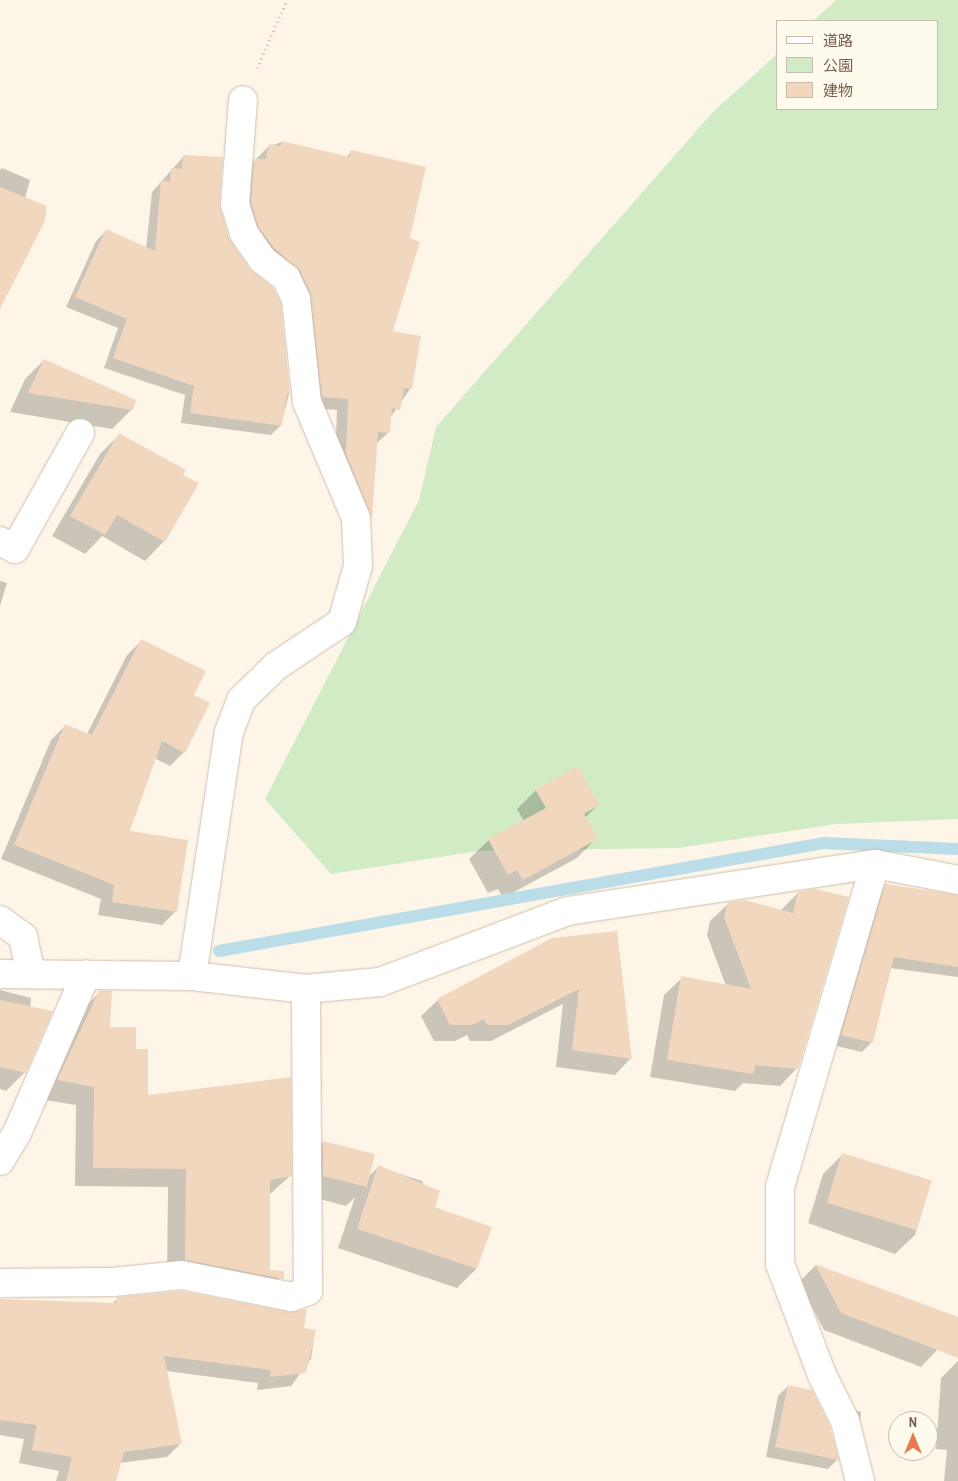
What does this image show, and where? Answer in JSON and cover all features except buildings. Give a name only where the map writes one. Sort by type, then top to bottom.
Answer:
[{"type":"street","points":[[192,976],[229,732],[241,700],[276,666],[342,622],[358,566],[356,518],[307,402],[296,299],[286,278],[262,259],[244,233],[235,204],[243,100]]},
{"type":"street","points":[[0,541],[15,549],[80,433]]},
{"type":"street","points":[[860,1481],[845,1421],[822,1375],[780,1264],[780,1187],[875,864]]},
{"type":"street","points":[[0,974],[192,976],[306,989],[380,982],[568,911],[875,864],[958,880]]},
{"type":"street","points":[[0,920],[23,937],[31,974]]},
{"type":"street","points":[[0,1161],[17,1133],[86,974]]},
{"type":"street","points":[[0,1284],[113,1282],[182,1276],[292,1296],[308,1291],[306,989]]},
{"type":"path","points":[[243,100],[287,0]]},
{"type":"green space","points":[[836,0],[958,0],[958,819],[837,824],[678,848],[478,851],[331,874],[265,799],[419,500],[436,427],[712,113],[776,55],[776,110],[938,110],[938,20],[814,20]]},
{"type":"waterway","points":[[219,951],[824,843],[958,849]]}]
